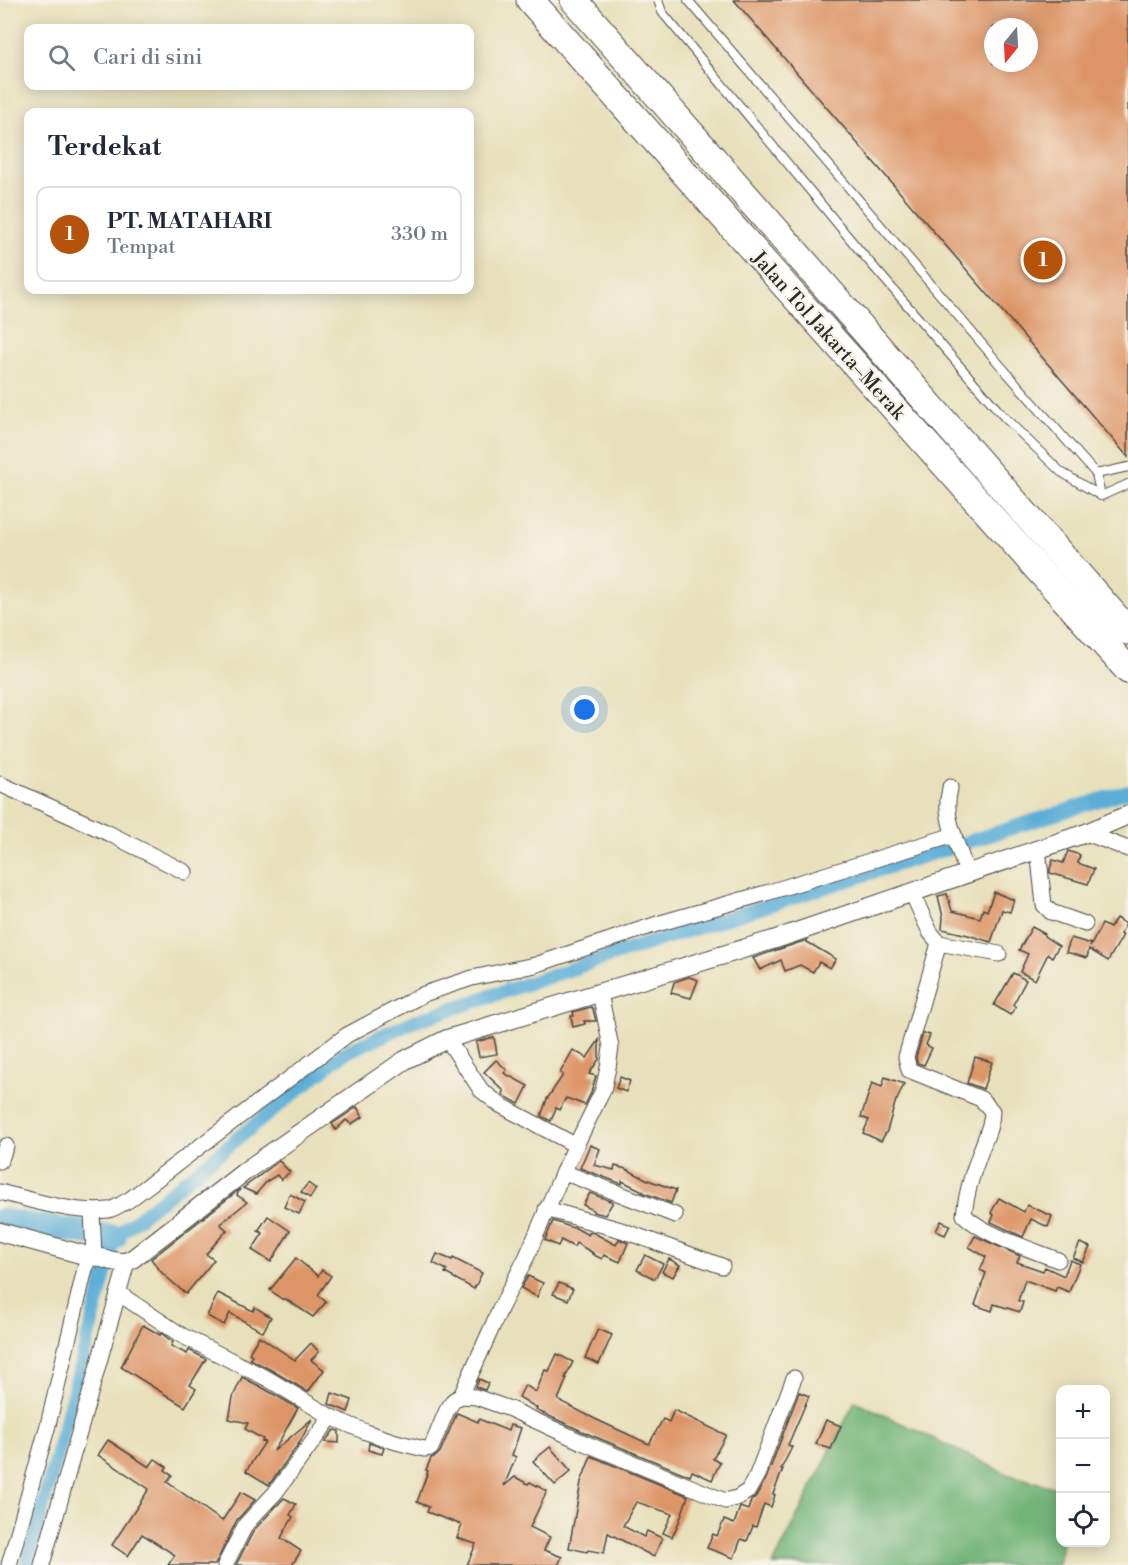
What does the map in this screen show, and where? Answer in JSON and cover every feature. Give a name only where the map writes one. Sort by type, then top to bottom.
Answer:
[{"type":"highway","name":"Jalan Tol Jakarta–Merak","points":[[530,0],[1128,670]]},
{"type":"highway","name":"Jalan Tol Jakarta–Merak","points":[[574,0],[1128,631]]},
{"type":"street","points":[[0,784],[108,833],[185,872]]},
{"type":"street","points":[[950,787],[948,801],[955,838],[966,869]]},
{"type":"street","points":[[0,1232],[123,1262],[131,1260],[248,1169],[405,1060],[447,1039],[776,939],[912,893],[966,869],[1086,833],[1128,815]]},
{"type":"street","points":[[1086,833],[1128,849]]},
{"type":"street","points":[[0,1192],[72,1208],[92,1215],[110,1210],[129,1200],[347,1035],[424,994],[472,978],[535,965],[657,924],[955,838]]},
{"type":"street","points":[[1038,849],[1044,905],[1051,912],[1085,924]]},
{"type":"street","points":[[912,893],[930,932],[939,943],[999,954]]},
{"type":"street","points":[[939,943],[906,1057],[909,1070],[981,1099],[992,1111],[992,1122],[978,1157],[964,1215],[986,1231],[1058,1260]]},
{"type":"street","points":[[461,1396],[527,1256],[562,1172],[603,1089],[610,1047],[600,993]]},
{"type":"street","points":[[447,1039],[481,1090],[500,1105],[575,1144]]},
{"type":"street","points":[[0,1161],[6,1146]]},
{"type":"street","points":[[562,1172],[675,1215]]},
{"type":"street","points":[[546,1209],[621,1230],[722,1266]]},
{"type":"street","points":[[9,1565],[94,1255],[92,1215]]},
{"type":"street","points":[[42,1565],[118,1293],[123,1262]]},
{"type":"street","points":[[118,1293],[181,1335],[268,1378],[331,1417],[396,1443],[424,1449],[431,1448],[447,1410],[454,1400],[461,1396],[476,1397],[510,1409],[582,1442],[725,1501],[737,1498],[747,1491],[757,1475],[795,1378]]},
{"type":"street","points":[[225,1565],[246,1524],[275,1493],[331,1417]]},
{"type":"lane","points":[[658,0],[662,12],[814,196],[1004,417],[1061,472],[1101,496]]},
{"type":"lane","points":[[688,0],[1096,474],[1101,496]]},
{"type":"lane","points":[[1096,474],[1128,467]]},
{"type":"lane","points":[[1101,496],[1128,484]]},
{"type":"green space","points":[[855,1401],[1007,1474],[1056,1488],[1056,1547],[1061,1547],[1059,1565],[773,1565]]},
{"type":"building","points":[[734,0],[1128,0],[1128,457]]},
{"type":"building","points":[[1068,851],[1080,855],[1078,863],[1094,869],[1088,884],[1050,873],[1053,860],[1063,863]]},
{"type":"building","points":[[994,892],[1014,900],[1010,912],[1002,910],[991,942],[942,929],[943,917],[938,896],[947,894],[952,911],[980,918],[983,909],[987,911]]},
{"type":"building","points":[[1116,918],[1126,924],[1120,934],[1123,935],[1108,961],[1089,949],[1087,958],[1066,952],[1071,938],[1091,944],[1090,947],[1102,924],[1110,928]]},
{"type":"building","points":[[1032,927],[1059,946],[1052,957],[1048,954],[1035,980],[1020,972],[1028,954],[1019,950]]},
{"type":"building","points":[[807,940],[836,959],[830,968],[819,962],[813,972],[800,965],[785,971],[781,960],[760,970],[753,958]]},
{"type":"building","points":[[1013,973],[1026,980],[1013,1005],[1016,1007],[1010,1015],[994,1005]]},
{"type":"building","points":[[689,977],[698,980],[691,998],[671,993],[674,982]]},
{"type":"building","points":[[591,1007],[596,1021],[584,1021],[585,1024],[573,1027],[571,1016],[574,1016],[573,1012]]},
{"type":"building","points":[[923,1033],[930,1035],[926,1045],[932,1048],[924,1065],[917,1063],[916,1057]]},
{"type":"building","points":[[494,1037],[497,1054],[479,1057],[476,1042]]},
{"type":"building","points":[[599,1040],[599,1059],[589,1074],[596,1076],[585,1105],[566,1098],[559,1110],[556,1108],[551,1121],[541,1116],[547,1099],[563,1075],[560,1073],[573,1050],[587,1058]]},
{"type":"building","points":[[975,1057],[992,1062],[983,1089],[967,1083]]},
{"type":"building","points":[[496,1060],[507,1070],[504,1073],[528,1086],[519,1104],[503,1095],[504,1091],[484,1072]]},
{"type":"building","points":[[620,1077],[630,1081],[626,1092],[616,1088]]},
{"type":"building","points":[[885,1077],[904,1084],[896,1100],[887,1131],[881,1141],[863,1133],[869,1120],[861,1117],[872,1083],[882,1087]]},
{"type":"building","points":[[357,1107],[363,1117],[351,1124],[346,1120],[336,1130],[332,1124]]},
{"type":"building","points":[[590,1145],[600,1149],[594,1165],[614,1170],[615,1166],[626,1169],[676,1190],[671,1203],[642,1192],[622,1181],[622,1184],[580,1168]]},
{"type":"building","points":[[279,1161],[290,1172],[281,1180],[277,1175],[267,1181],[256,1194],[243,1188]]},
{"type":"building","points":[[308,1183],[316,1189],[310,1198],[301,1192]]},
{"type":"building","points":[[240,1189],[237,1195],[247,1202],[220,1224],[227,1230],[206,1254],[214,1260],[186,1294],[162,1273],[151,1259]]},
{"type":"building","points":[[590,1193],[613,1202],[605,1215],[593,1212],[583,1205]]},
{"type":"building","points":[[290,1194],[305,1202],[299,1214],[284,1207]]},
{"type":"building","points":[[999,1198],[1024,1212],[1027,1205],[1052,1216],[1048,1227],[1031,1219],[1023,1237],[991,1222],[994,1215],[991,1213]]},
{"type":"building","points":[[268,1216],[290,1231],[271,1262],[252,1250],[263,1233],[258,1231]]},
{"type":"building","points":[[553,1221],[574,1227],[588,1235],[590,1232],[594,1233],[616,1245],[619,1239],[628,1243],[620,1262],[604,1255],[602,1259],[576,1243],[574,1247],[561,1240],[558,1246],[545,1240]]},
{"type":"building","points":[[941,1221],[950,1225],[945,1235],[936,1231]]},
{"type":"building","points":[[975,1236],[1020,1256],[1017,1262],[1043,1271],[1045,1267],[1064,1276],[1070,1260],[1080,1264],[1069,1292],[1057,1287],[1055,1291],[1025,1280],[1018,1301],[1023,1302],[1020,1312],[994,1304],[992,1311],[975,1305],[986,1273],[980,1270],[986,1257],[969,1247]]},
{"type":"building","points":[[1080,1243],[1090,1247],[1083,1262],[1073,1258]]},
{"type":"building","points":[[437,1254],[452,1260],[453,1258],[482,1273],[474,1289],[445,1273],[447,1270],[433,1263]]},
{"type":"building","points":[[645,1255],[663,1264],[655,1279],[637,1270]]},
{"type":"building","points":[[296,1258],[318,1276],[322,1270],[331,1276],[318,1295],[326,1302],[313,1317],[270,1290]]},
{"type":"building","points":[[669,1259],[680,1265],[673,1277],[662,1272]]},
{"type":"building","points":[[528,1276],[543,1283],[537,1297],[521,1288]]},
{"type":"building","points":[[559,1283],[573,1289],[568,1300],[553,1294]]},
{"type":"building","points":[[218,1293],[253,1311],[255,1307],[271,1317],[263,1332],[230,1313],[224,1325],[207,1316]]},
{"type":"building","points":[[143,1325],[160,1335],[161,1333],[173,1342],[171,1346],[187,1354],[189,1350],[206,1359],[190,1385],[196,1389],[185,1407],[121,1367]]},
{"type":"building","points":[[598,1329],[612,1335],[599,1364],[585,1358]]},
{"type":"building","points":[[259,1336],[295,1360],[311,1343],[319,1352],[311,1360],[324,1370],[308,1392],[250,1359],[252,1355],[249,1353]]},
{"type":"building","points":[[557,1354],[573,1362],[558,1400],[595,1419],[649,1444],[663,1419],[669,1422],[674,1410],[726,1435],[713,1459],[720,1462],[712,1480],[692,1471],[690,1476],[586,1433],[536,1410],[537,1408],[519,1397],[525,1385],[536,1392],[545,1370],[549,1371]]},
{"type":"building","points":[[242,1377],[298,1408],[274,1451],[312,1419],[300,1442],[269,1485],[246,1471],[265,1442],[245,1429],[248,1423],[229,1419],[233,1397]]},
{"type":"building","points":[[479,1379],[488,1383],[485,1390],[476,1387]]},
{"type":"building","points":[[799,1392],[809,1396],[788,1445],[792,1447],[781,1469],[783,1469],[773,1494],[775,1495],[771,1507],[764,1504],[756,1527],[753,1526],[747,1541],[741,1539],[734,1558],[707,1548],[713,1534],[717,1536],[724,1520],[734,1524],[740,1507],[748,1510],[751,1501],[766,1479]]},
{"type":"building","points":[[332,1393],[352,1400],[348,1412],[329,1404]]},
{"type":"building","points":[[457,1413],[508,1431],[510,1425],[521,1428],[512,1455],[516,1457],[504,1486],[515,1477],[547,1491],[530,1527],[550,1537],[544,1550],[562,1557],[558,1565],[467,1565],[476,1544],[457,1538],[462,1525],[427,1512],[429,1507],[417,1502],[431,1458],[440,1452]]},
{"type":"building","points":[[826,1420],[841,1426],[831,1449],[816,1444]]},
{"type":"building","points":[[334,1430],[339,1431],[339,1443],[325,1442]]},
{"type":"building","points":[[108,1440],[149,1467],[155,1459],[167,1467],[165,1470],[172,1475],[167,1482],[222,1521],[241,1492],[255,1500],[237,1520],[215,1565],[168,1565],[175,1555],[142,1534],[128,1556],[112,1545],[149,1489],[98,1455]]},
{"type":"building","points":[[369,1443],[384,1448],[382,1454],[368,1450]]},
{"type":"building","points":[[550,1447],[571,1471],[555,1485],[533,1461]]},
{"type":"building","points":[[591,1456],[688,1496],[672,1537],[663,1533],[672,1514],[637,1502],[635,1504],[623,1526],[644,1537],[647,1531],[662,1538],[654,1557],[608,1533],[604,1553],[569,1548],[581,1482]]},
{"type":"building","points":[[284,1498],[296,1504],[290,1515],[293,1517],[281,1538],[301,1551],[292,1565],[236,1565],[254,1530]]},
{"type":"waterway","points":[[27,1565],[115,1237],[344,1053],[415,1021],[662,939],[1128,791]]},
{"type":"waterway","points":[[0,1220],[115,1237]]},
{"type":"place","name":"PT. MATAHARI","points":[[1043,260]]}]
